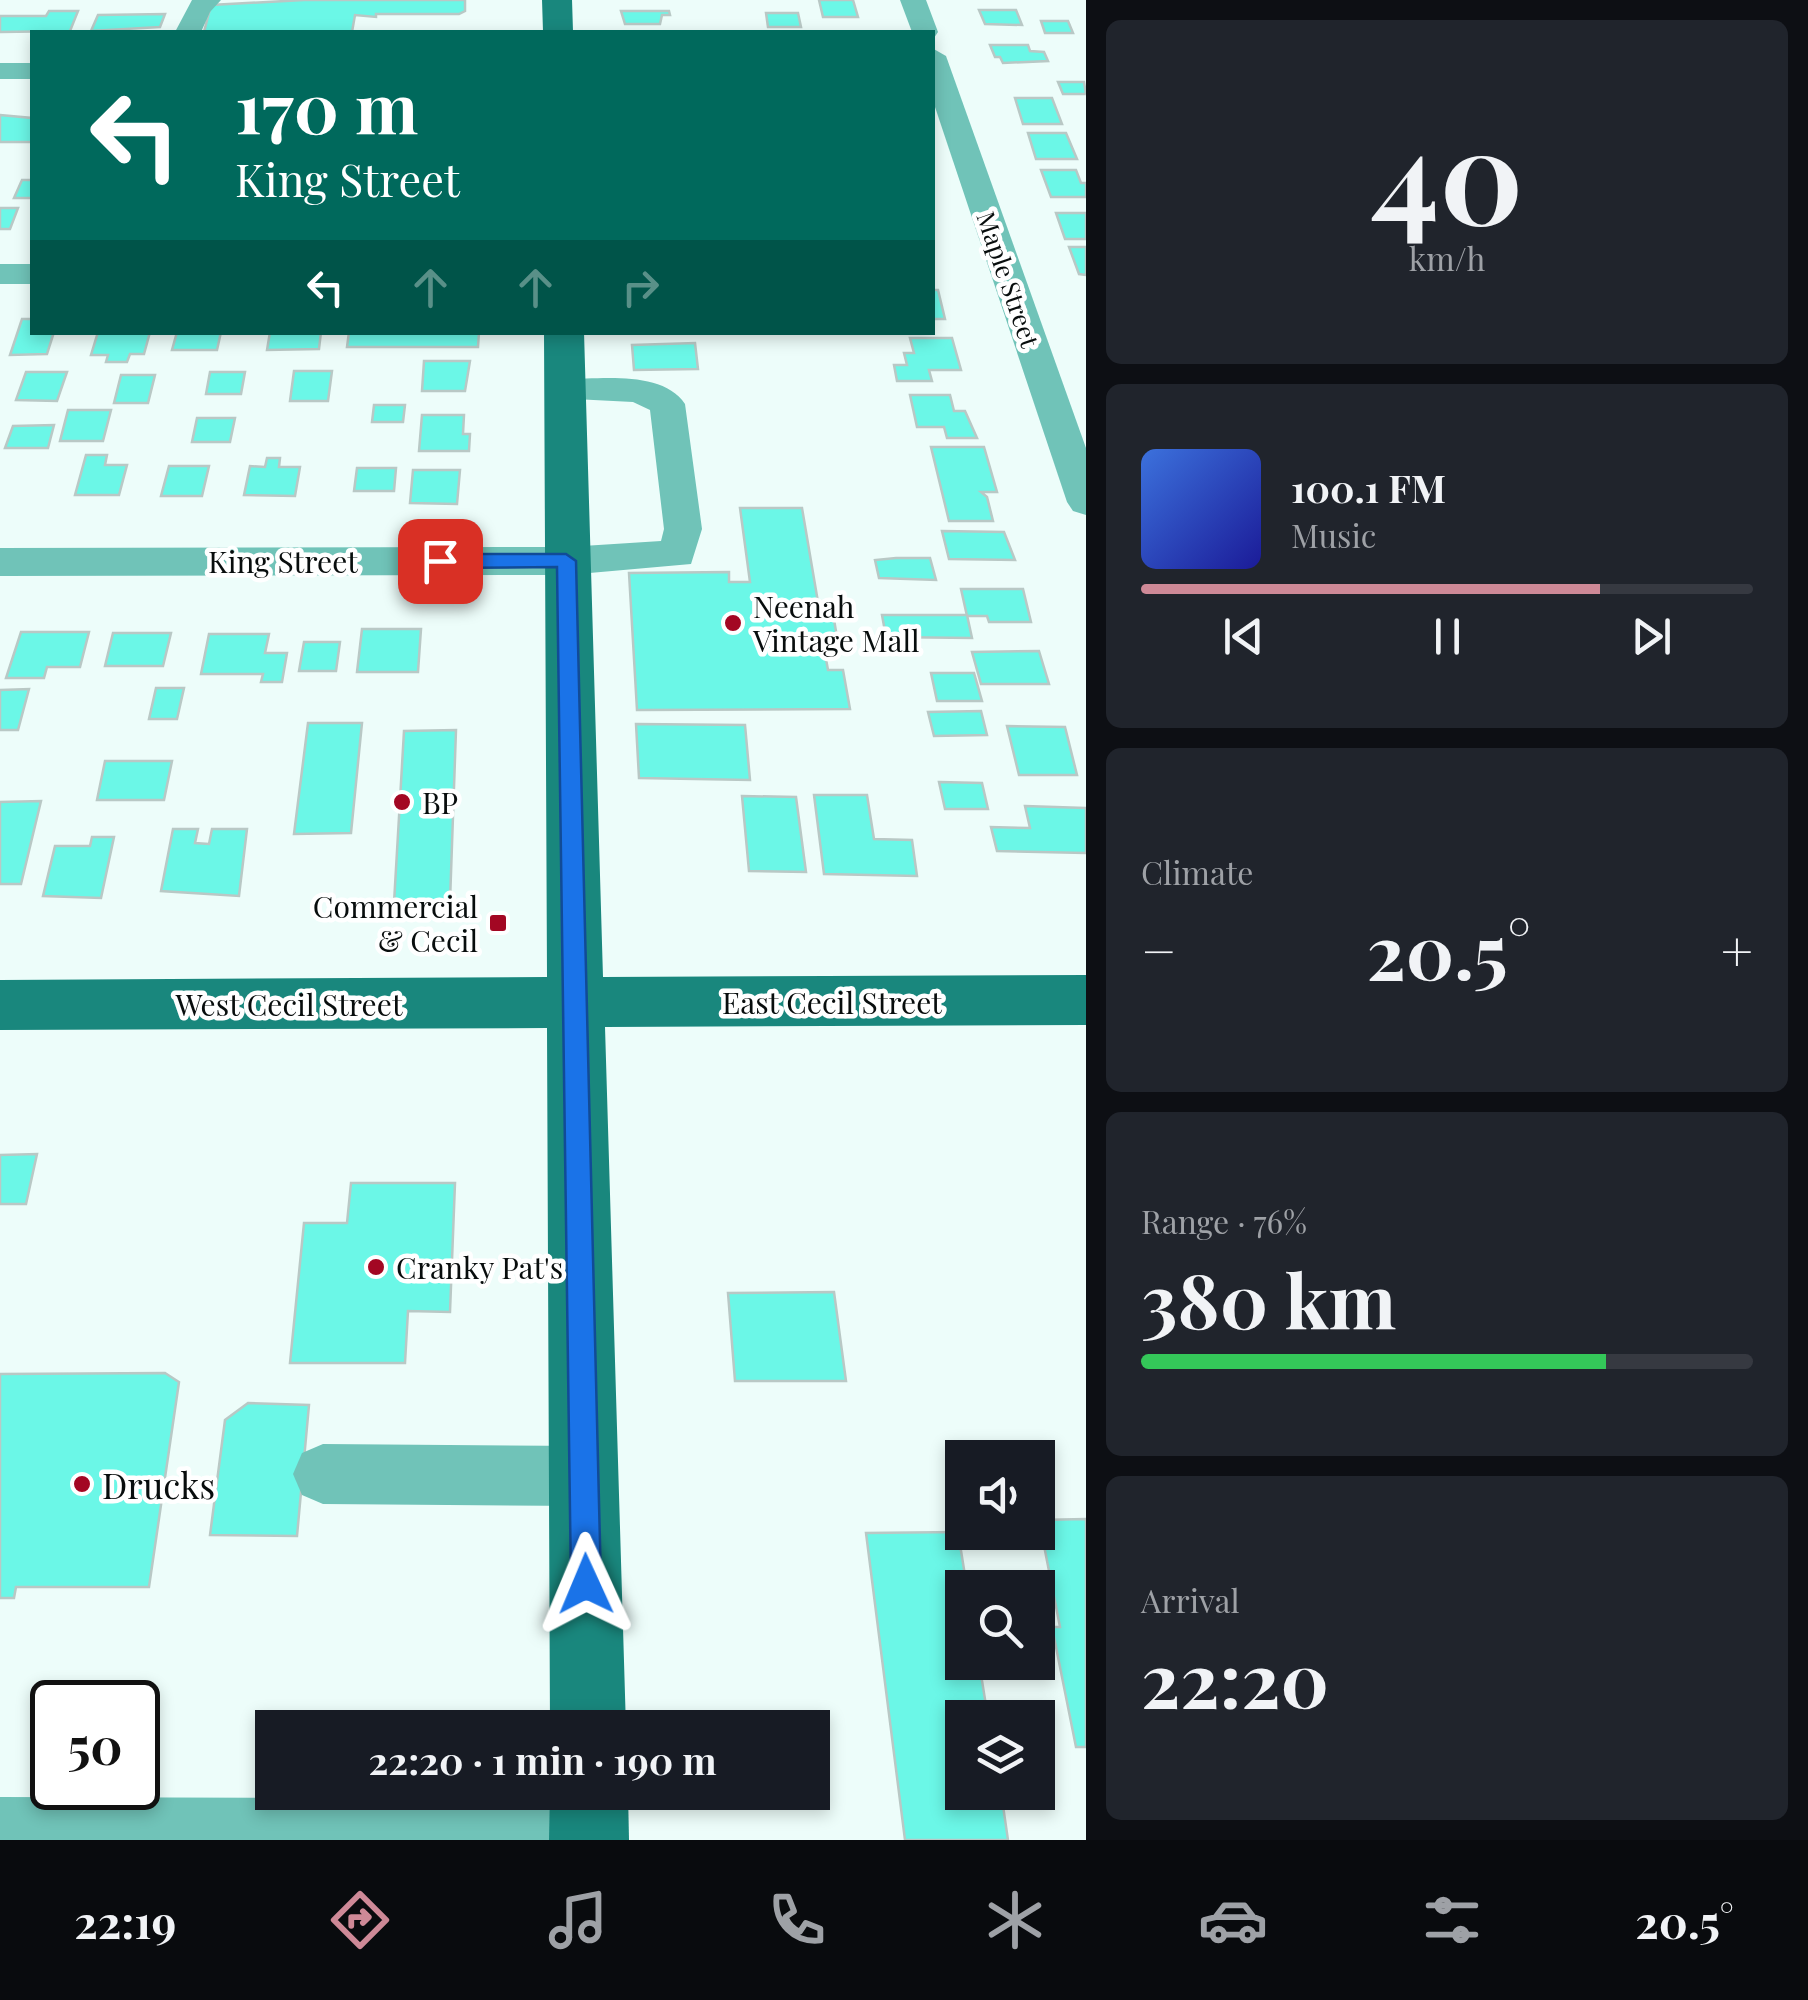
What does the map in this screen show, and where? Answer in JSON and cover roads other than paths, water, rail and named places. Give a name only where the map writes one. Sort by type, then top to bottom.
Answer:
[{"type":"main road","points":[[557,0],[558,30]]},
{"type":"main road","points":[[564,335],[588,1710]]},
{"type":"main road","name":"East Cecil Street","points":[[578,1002],[1086,1000]]},
{"type":"main road","name":"West Cecil Street","points":[[0,1005],[578,1002]]},
{"type":"street","points":[[189,30],[198,8],[208,0]]},
{"type":"street","points":[[914,0],[923,30]]},
{"type":"street","name":"Maple Street","points":[[935,65],[1086,502]]},
{"type":"street","points":[[0,71],[30,70]]},
{"type":"street","points":[[0,274],[30,274]]},
{"type":"street","name":"King Street","points":[[0,562],[566,561],[677,554],[683,529],[668,404],[639,391],[566,390]]},
{"type":"street","points":[[323,1474],[585,1476]]},
{"type":"street","points":[[0,1831],[589,1822]]},
{"type":"place","name":"Neenah Vintage Mall","points":[[733,623]]},
{"type":"place","name":"BP","points":[[402,802]]},
{"type":"place","name":"Commercial & Cecil","points":[[498,923]]},
{"type":"place","name":"Cranky Pat's","points":[[376,1267]]},
{"type":"place","name":"Drucks","points":[[82,1484]]}]
